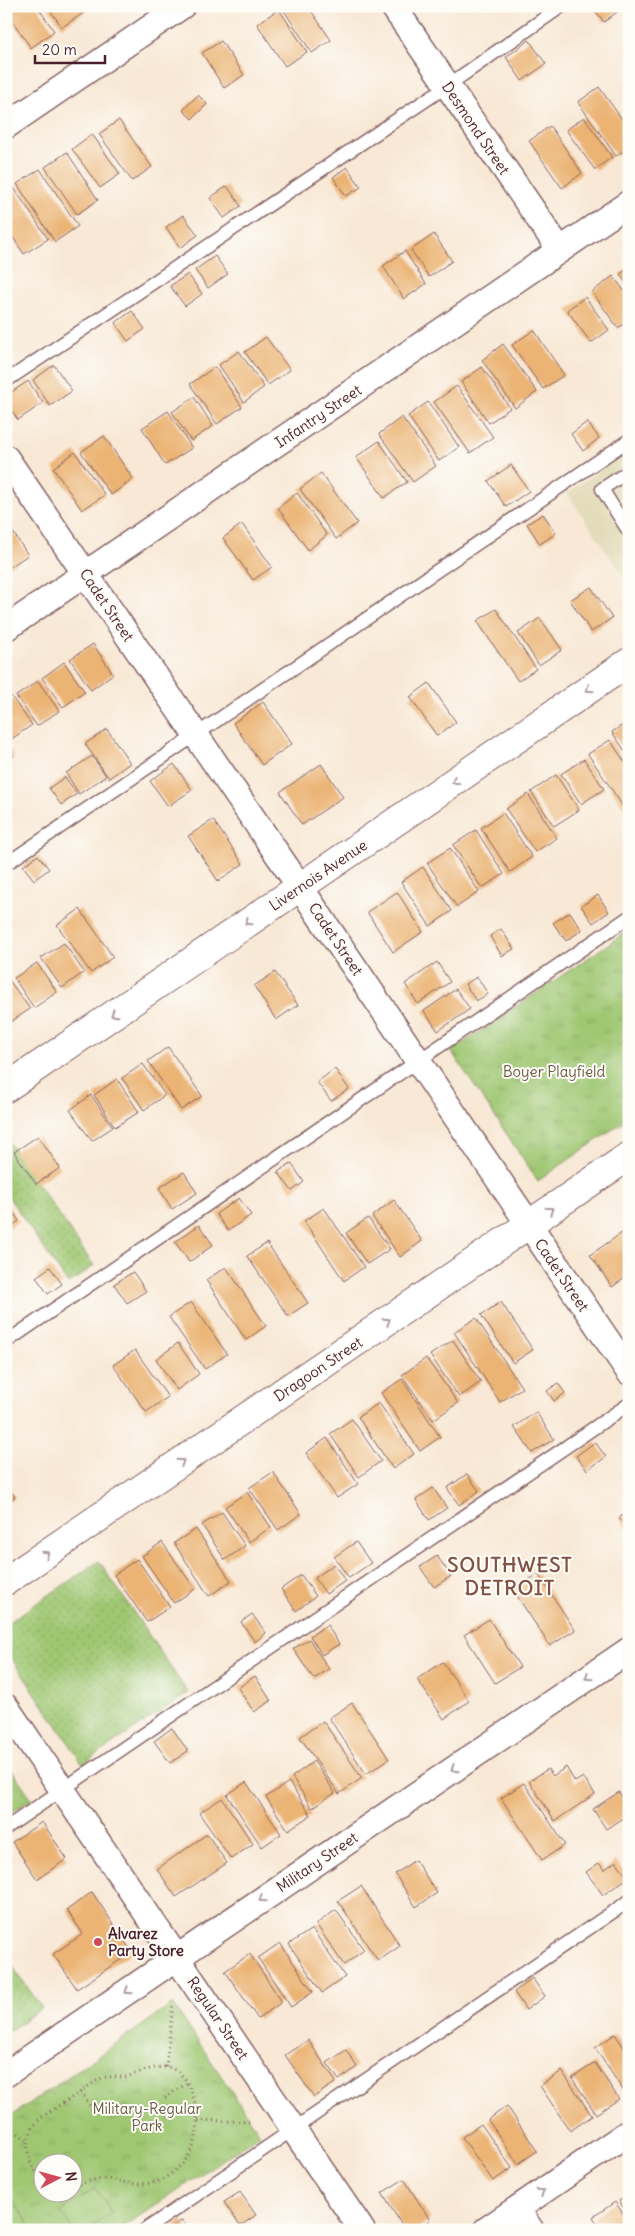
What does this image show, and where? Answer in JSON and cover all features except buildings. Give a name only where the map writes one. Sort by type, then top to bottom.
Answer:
[{"type":"main road","name":"Livernois Avenue","points":[[6,1088],[629,662]]},
{"type":"main road","name":"Dragoon Street","points":[[6,1582],[629,1156]]},
{"type":"street","points":[[6,126],[182,6]]},
{"type":"street","name":"Desmond Street","points":[[393,6],[560,250]]},
{"type":"street","name":"Infantry Street","points":[[6,628],[629,203]]},
{"type":"street","name":"Cadet Street","points":[[6,458],[196,734],[629,1372]]},
{"type":"street","name":"Military Street","points":[[6,2074],[629,1650]]},
{"type":"street","name":"Regular Street","points":[[6,1708],[362,2230]]},
{"type":"street","points":[[486,2230],[629,2132]]},
{"type":"street","points":[[517,2209],[531,2230]]},
{"type":"lane","points":[[6,381],[447,86],[562,6]]},
{"type":"lane","points":[[6,864],[629,440]]},
{"type":"lane","points":[[629,471],[602,489],[629,532]]},
{"type":"lane","points":[[6,1342],[629,917]]},
{"type":"lane","points":[[6,1828],[629,1404]]},
{"type":"lane","points":[[145,2230],[629,1901]]},
{"type":"path","points":[[166,2067],[173,2004]]},
{"type":"path","points":[[32,2164],[27,2140],[39,2120],[101,2078],[127,2077],[150,2069],[166,2067],[178,2073],[192,2093],[198,2120],[197,2136],[182,2166],[170,2174],[143,2185],[104,2179],[82,2184]]},
{"type":"path","points":[[165,2098],[186,2083]]},
{"type":"path","points":[[81,2092],[93,2110]]},
{"type":"path","points":[[198,2120],[252,2122]]},
{"type":"path","points":[[6,2124],[27,2140]]},
{"type":"shaded area","points":[[629,450],[629,584],[567,493]]},
{"type":"green space","name":"Boyer Playfield","points":[[629,930],[629,1118],[538,1181],[451,1051]]},
{"type":"green space","points":[[6,1138],[94,1266],[68,1284],[6,1193]]},
{"type":"green space","points":[[99,1561],[188,1693],[83,1764],[6,1650],[6,1624]]},
{"type":"green space","points":[[6,1762],[32,1799],[6,1816]]},
{"type":"green space","points":[[6,1957],[42,2008],[6,2033]]},
{"type":"green space","name":"Military-Regular Park","points":[[173,2004],[260,2134],[119,2230],[6,2230],[6,2120]]},
{"type":"green space","points":[[95,2188],[112,2213],[87,2230],[73,2230],[61,2212],[72,2204],[82,2204],[82,2197]]},
{"type":"green space","points":[[6,2190],[33,2230],[6,2230]]},
{"type":"place","name":"Alvarez Party Store","points":[[98,1942]]},
{"type":"district","name":"SOUTHWEST DETROIT","points":[[510,1576]]}]
